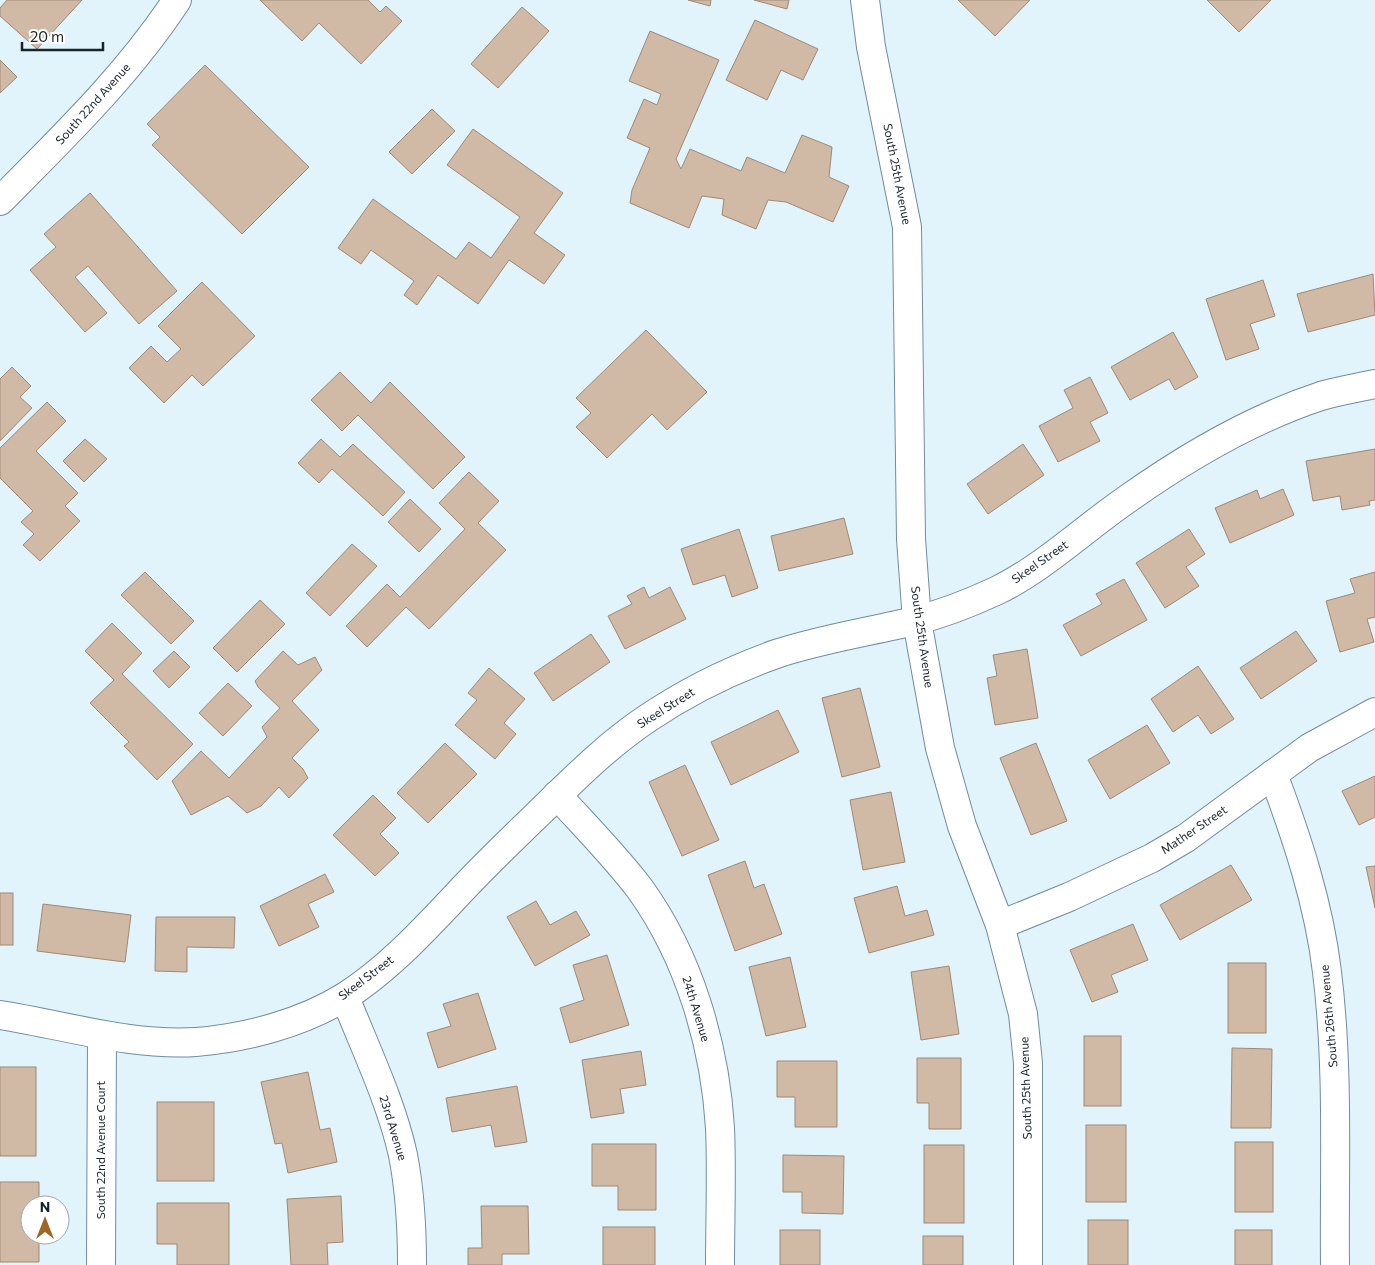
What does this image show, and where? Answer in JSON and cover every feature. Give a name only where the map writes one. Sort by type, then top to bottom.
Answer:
[{"type":"street","name":"South 22nd Avenue","points":[[0,201],[82,119],[157,30],[177,0]]},
{"type":"street","name":"South 25th Avenue","points":[[865,0],[871,47],[907,227],[910,539],[917,621],[940,748],[962,826],[1000,924],[1023,1014],[1028,1063],[1028,1265]]},
{"type":"street","name":"Skeel Street","points":[[0,1016],[47,1022],[102,1035],[160,1042],[194,1042],[235,1037],[289,1022],[345,997],[377,974],[422,932],[460,891],[590,761],[643,721],[708,682],[777,654],[850,634],[917,621],[948,611],[1007,584],[1129,498],[1228,436],[1285,410],[1324,395],[1375,384]]},
{"type":"street","name":"Mather Street","points":[[1000,924],[1069,897],[1152,858],[1186,838],[1309,748],[1375,712]]},
{"type":"street","name":"South 26th Avenue","points":[[1273,774],[1293,830],[1316,908],[1327,972],[1334,1062],[1335,1265]]},
{"type":"street","name":"24th Avenue","points":[[557,796],[640,890],[661,921],[691,986],[702,1022],[716,1084],[720,1129],[720,1265]]},
{"type":"street","name":"23rd Avenue","points":[[345,997],[383,1093],[402,1152],[412,1225],[412,1265]]},
{"type":"street","name":"South 22nd Avenue Court","points":[[101,1265],[102,1035]]},
{"type":"building","points":[[7,0],[82,0],[37,49],[0,16],[0,8]]},
{"type":"building","points":[[260,0],[368,0],[380,12],[386,6],[402,21],[361,64],[319,23],[302,41]]},
{"type":"building","points":[[688,0],[711,0],[710,6]]},
{"type":"building","points":[[754,0],[789,0],[787,9]]},
{"type":"building","points":[[958,0],[1030,0],[995,36]]},
{"type":"building","points":[[1207,0],[1271,0],[1239,32]]},
{"type":"building","points":[[522,7],[549,31],[498,88],[471,64]]},
{"type":"building","points":[[755,20],[818,49],[803,80],[781,70],[767,100],[726,80]]},
{"type":"building","points":[[650,31],[719,60],[676,159],[681,169],[690,149],[741,171],[747,157],[785,173],[802,135],[832,147],[829,177],[849,186],[833,222],[786,202],[768,200],[756,229],[722,215],[724,199],[702,196],[689,228],[630,203],[632,190],[650,148],[627,138],[644,99],[657,105],[661,94],[629,81]]},
{"type":"building","points":[[0,60],[17,77],[0,93]]},
{"type":"building","points":[[205,65],[309,167],[242,234],[152,145],[160,137],[147,124]]},
{"type":"building","points":[[432,109],[455,131],[412,174],[389,152]]},
{"type":"building","points":[[473,129],[563,193],[534,233],[565,255],[544,284],[509,260],[478,304],[438,275],[417,305],[404,295],[414,281],[371,250],[361,264],[338,248],[373,199],[456,259],[469,242],[491,258],[520,217],[447,165]]},
{"type":"building","points":[[90,193],[177,291],[139,324],[88,266],[75,277],[107,313],[85,332],[30,270],[56,247],[44,234]]},
{"type":"building","points":[[1373,274],[1375,315],[1308,332],[1297,294]]},
{"type":"building","points":[[1263,280],[1275,316],[1250,324],[1259,349],[1226,360],[1206,299]]},
{"type":"building","points":[[202,282],[255,336],[203,386],[192,375],[164,403],[129,368],[151,346],[167,362],[181,349],[158,326]]},
{"type":"building","points":[[646,330],[707,392],[667,430],[652,414],[607,458],[576,427],[591,413],[576,398]]},
{"type":"building","points":[[1173,332],[1198,377],[1175,390],[1169,379],[1130,400],[1111,367]]},
{"type":"building","points":[[12,367],[31,386],[20,397],[32,408],[0,441],[0,379]]},
{"type":"building","points":[[340,372],[371,403],[390,382],[465,457],[433,489],[358,415],[342,431],[311,400]]},
{"type":"building","points":[[1090,377],[1108,413],[1090,422],[1100,441],[1058,462],[1039,426],[1073,408],[1064,390]]},
{"type":"building","points":[[47,402],[66,421],[36,451],[78,493],[65,506],[80,521],[40,561],[23,545],[34,534],[21,522],[33,511],[0,478],[0,448]]},
{"type":"building","points":[[85,439],[107,459],[84,482],[63,461]]},
{"type":"building","points":[[321,439],[340,457],[353,444],[405,492],[383,516],[332,469],[319,483],[298,463]]},
{"type":"building","points":[[1023,444],[1044,475],[988,514],[967,484]]},
{"type":"building","points":[[1375,449],[1375,500],[1369,501],[1370,505],[1342,510],[1340,496],[1313,501],[1306,461]]},
{"type":"building","points":[[469,472],[499,501],[478,523],[506,550],[429,629],[406,607],[367,647],[346,626],[387,584],[400,597],[465,529],[439,503]]},
{"type":"building","points":[[1283,489],[1294,515],[1230,543],[1215,508],[1257,490],[1260,499]]},
{"type":"building","points":[[410,499],[441,529],[419,552],[388,522]]},
{"type":"building","points":[[844,518],[853,554],[779,571],[771,536]]},
{"type":"building","points":[[739,529],[758,588],[732,597],[725,575],[693,585],[681,549]]},
{"type":"building","points":[[1189,529],[1205,554],[1186,567],[1199,586],[1165,608],[1136,563]]},
{"type":"building","points":[[352,544],[377,566],[330,616],[306,593]]},
{"type":"building","points":[[145,572],[194,621],[171,644],[121,595]]},
{"type":"building","points":[[1375,572],[1375,617],[1367,619],[1374,642],[1340,652],[1326,601],[1355,593],[1350,579]]},
{"type":"building","points":[[1124,579],[1147,620],[1081,656],[1063,625],[1102,604],[1096,594]]},
{"type":"building","points":[[644,587],[649,598],[670,587],[686,619],[625,649],[608,616],[632,604],[627,596]]},
{"type":"building","points":[[260,600],[285,624],[237,672],[213,648]]},
{"type":"building","points":[[112,623],[142,653],[122,674],[193,744],[157,780],[124,746],[129,742],[90,703],[114,680],[85,651]]},
{"type":"building","points":[[1296,631],[1317,661],[1261,699],[1240,668]]},
{"type":"building","points":[[591,634],[610,662],[553,701],[534,673]]},
{"type":"building","points":[[1027,649],[1038,718],[995,725],[987,678],[997,676],[993,655]]},
{"type":"building","points":[[174,651],[190,667],[169,688],[153,671]]},
{"type":"building","points":[[283,651],[298,665],[315,657],[322,670],[292,701],[319,730],[292,758],[303,769],[308,778],[289,798],[279,787],[261,806],[247,813],[228,796],[191,815],[172,781],[201,751],[229,778],[267,737],[262,727],[280,708],[258,687],[255,681]]},
{"type":"building","points":[[1198,666],[1234,719],[1211,734],[1198,715],[1173,732],[1151,699]]},
{"type":"building","points":[[489,668],[525,699],[504,723],[516,734],[495,759],[455,725],[477,700],[468,693]]},
{"type":"building","points":[[228,683],[252,706],[223,736],[199,713]]},
{"type":"building","points":[[860,688],[880,767],[842,777],[822,698]]},
{"type":"building","points":[[778,710],[799,752],[731,785],[711,742]]},
{"type":"building","points":[[1147,725],[1170,763],[1110,799],[1088,760]]},
{"type":"building","points":[[445,743],[477,774],[428,823],[397,793]]},
{"type":"building","points":[[1036,743],[1067,821],[1031,835],[1000,758]]},
{"type":"building","points":[[685,765],[719,840],[682,856],[649,782]]},
{"type":"building","points":[[1375,776],[1375,817],[1359,825],[1342,791]]},
{"type":"building","points":[[891,792],[905,862],[863,870],[850,800]]},
{"type":"building","points":[[373,795],[396,818],[380,834],[399,853],[375,876],[333,835]]},
{"type":"building","points":[[745,861],[754,888],[764,884],[782,934],[735,951],[708,875]]},
{"type":"building","points":[[1231,865],[1252,900],[1180,940],[1160,905]]},
{"type":"building","points":[[1375,866],[1375,908],[1366,867]]},
{"type":"building","points":[[325,874],[334,892],[308,904],[319,927],[279,946],[260,906]]},
{"type":"building","points":[[897,886],[905,916],[927,910],[934,935],[869,953],[854,898]]},
{"type":"building","points":[[0,893],[13,893],[13,945],[0,945]]},
{"type":"building","points":[[536,901],[550,925],[576,911],[590,935],[535,966],[507,917]]},
{"type":"building","points":[[43,904],[131,915],[125,962],[37,951]]},
{"type":"building","points":[[156,917],[235,917],[234,948],[187,947],[187,972],[155,971]]},
{"type":"building","points":[[1133,924],[1148,960],[1111,975],[1118,992],[1092,1002],[1070,950]]},
{"type":"building","points":[[607,955],[629,1025],[570,1043],[560,1008],[584,1000],[573,965]]},
{"type":"building","points":[[790,957],[806,1027],[766,1036],[749,967]]},
{"type":"building","points":[[1228,963],[1266,963],[1266,1033],[1228,1033]]},
{"type":"building","points":[[949,966],[959,1034],[921,1040],[911,972]]},
{"type":"building","points":[[478,993],[496,1049],[438,1068],[427,1033],[451,1026],[443,1004]]},
{"type":"building","points":[[1084,1036],[1121,1036],[1121,1106],[1084,1106]]},
{"type":"building","points":[[1232,1048],[1272,1049],[1271,1128],[1231,1128]]},
{"type":"building","points":[[641,1051],[646,1085],[620,1089],[624,1113],[591,1118],[582,1060]]},
{"type":"building","points":[[917,1058],[961,1058],[961,1129],[929,1129],[929,1103],[917,1103]]},
{"type":"building","points":[[777,1061],[837,1061],[837,1127],[795,1127],[795,1097],[777,1097]]},
{"type":"building","points":[[0,1067],[36,1067],[36,1156],[0,1156]]},
{"type":"building","points":[[308,1072],[320,1130],[330,1128],[337,1162],[288,1173],[282,1143],[275,1144],[261,1082]]},
{"type":"building","points":[[517,1086],[527,1142],[495,1147],[491,1125],[452,1132],[446,1098]]},
{"type":"building","points":[[157,1102],[214,1102],[214,1181],[157,1181]]},
{"type":"building","points":[[1086,1125],[1126,1125],[1126,1202],[1086,1202]]},
{"type":"building","points":[[1235,1142],[1273,1142],[1273,1212],[1235,1212]]},
{"type":"building","points":[[592,1144],[656,1144],[656,1210],[618,1210],[618,1186],[592,1186]]},
{"type":"building","points":[[924,1145],[964,1145],[964,1223],[924,1223]]},
{"type":"building","points":[[783,1155],[844,1156],[843,1214],[802,1213],[802,1192],[783,1192]]},
{"type":"building","points":[[0,1182],[39,1182],[39,1195],[20,1195],[20,1245],[39,1245],[39,1262],[0,1262]]},
{"type":"building","points":[[341,1196],[343,1242],[327,1243],[328,1265],[291,1265],[287,1199]]},
{"type":"building","points":[[157,1203],[229,1203],[229,1265],[177,1265],[177,1244],[157,1244]]},
{"type":"building","points":[[481,1206],[528,1206],[529,1254],[502,1254],[502,1265],[468,1265],[468,1248],[482,1248]]},
{"type":"building","points":[[1088,1220],[1128,1220],[1128,1265],[1088,1265]]},
{"type":"building","points":[[603,1227],[655,1227],[655,1265],[603,1265]]},
{"type":"building","points":[[780,1230],[820,1230],[820,1265],[780,1265]]},
{"type":"building","points":[[1235,1230],[1272,1230],[1272,1265],[1235,1265]]},
{"type":"building","points":[[923,1236],[963,1236],[963,1265],[923,1265]]}]
